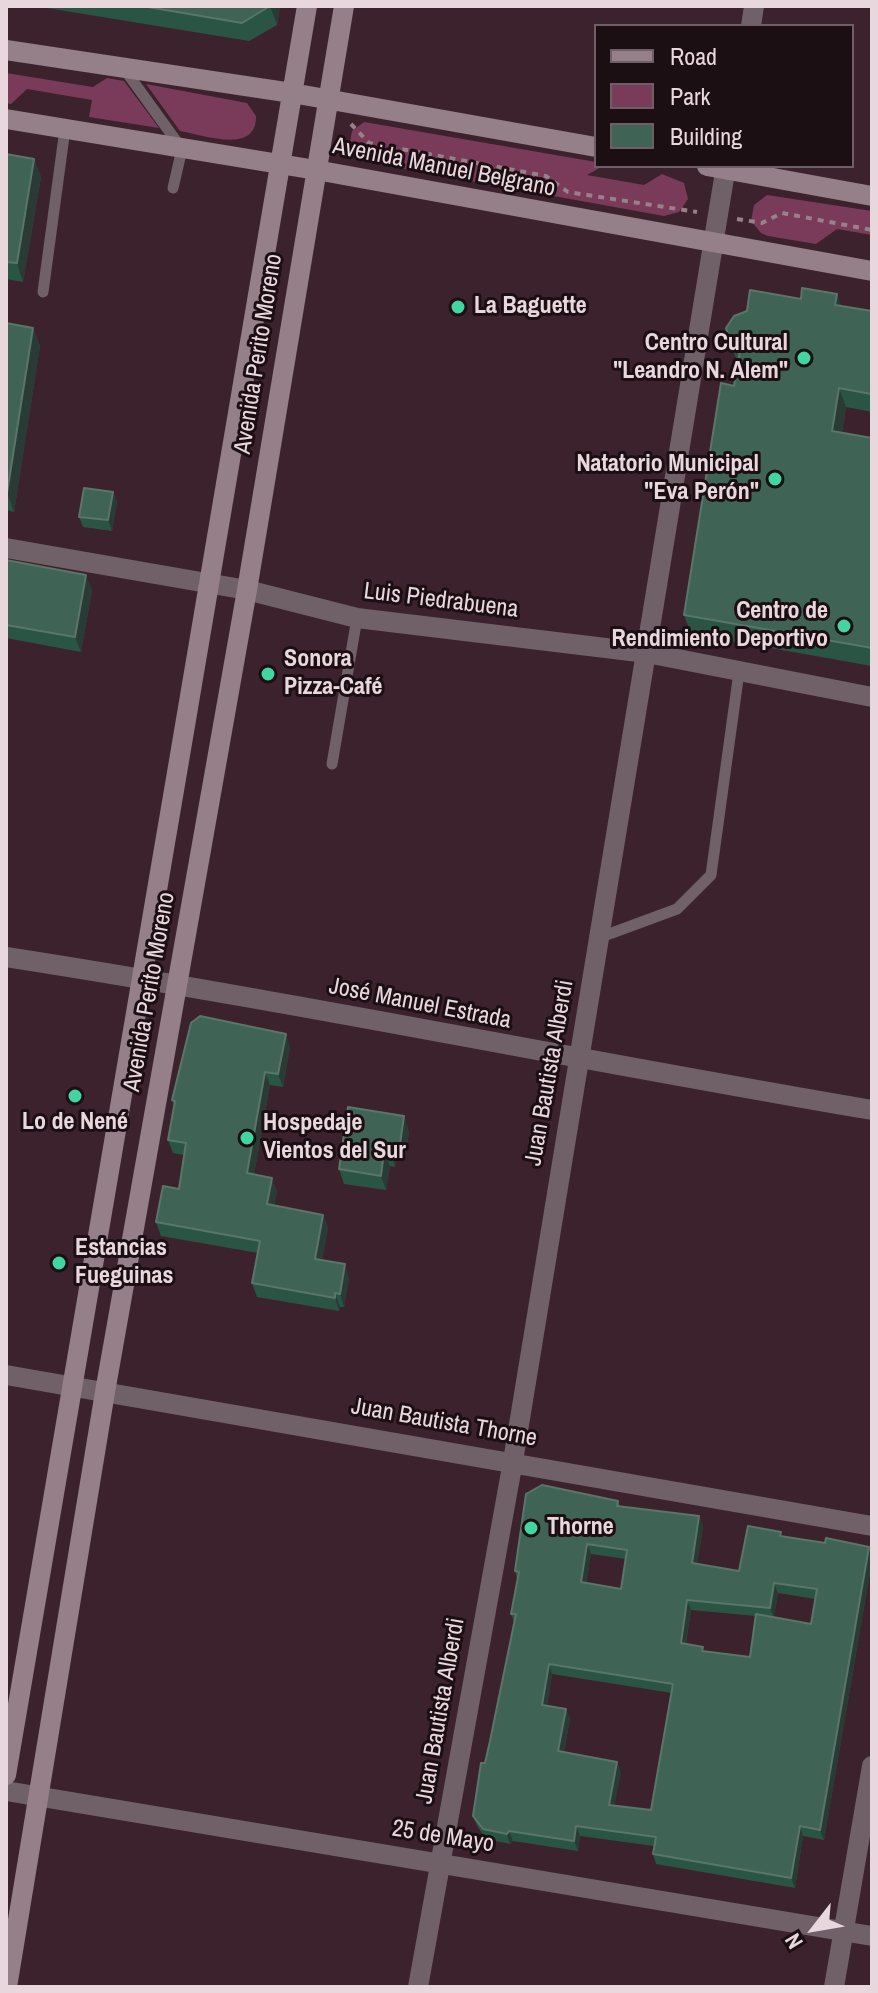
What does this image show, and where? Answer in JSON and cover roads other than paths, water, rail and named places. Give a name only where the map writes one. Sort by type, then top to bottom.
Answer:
[{"type":"street","name":"Avenida Perito Moreno","points":[[6,1775],[140,978],[212,584],[307,6]]},
{"type":"street","name":"Avenida Perito Moreno","points":[[7,1987],[105,1392],[247,590],[344,6]]},
{"type":"street","name":"Avenida Manuel Belgrano","points":[[6,50],[292,93],[594,147]]},
{"type":"street","name":"Avenida Manuel Belgrano","points":[[6,119],[316,170],[872,271]]},
{"type":"street","name":"Juan Bautista Alberdi","points":[[418,1987],[513,1461],[577,1060],[601,937],[715,244],[719,216],[719,168]]},
{"type":"street","points":[[724,168],[872,196]]},
{"type":"street","name":"Luis Piedrabuena","points":[[6,548],[247,590],[357,618],[647,653],[872,697]]},
{"type":"street","name":"José Manuel Estrada","points":[[6,957],[140,978],[577,1060],[872,1110]]},
{"type":"street","name":"Juan Bautista Thorne","points":[[6,1375],[872,1526]]},
{"type":"street","points":[[834,1987],[872,1766]]},
{"type":"street","name":"25 de Mayo","points":[[6,1791],[872,1936]]},
{"type":"lane","points":[[125,70],[182,149],[173,188]]},
{"type":"lane","points":[[43,292],[65,129]]},
{"type":"lane","points":[[332,764],[357,618]]},
{"type":"lane","points":[[601,937],[677,909],[711,875],[739,672]]},
{"type":"place","name":"La Baguette","points":[[458,307]]},
{"type":"place","name":"Centro Cultural \"Leandro N. Alem\"","points":[[804,358]]},
{"type":"place","name":"Natatorio Municipal \"Eva Perón\"","points":[[775,479]]},
{"type":"place","name":"Centro de Rendimiento Deportivo","points":[[844,626]]},
{"type":"place","name":"Sonora Pizza-Café","points":[[268,674]]},
{"type":"place","name":"Lo de Nené","points":[[75,1096]]},
{"type":"place","name":"Hospedaje Vientos del Sur","points":[[247,1138]]},
{"type":"place","name":"Estancias Fueguinas","points":[[59,1263]]},
{"type":"place","name":"Thorne","points":[[531,1528]]}]
